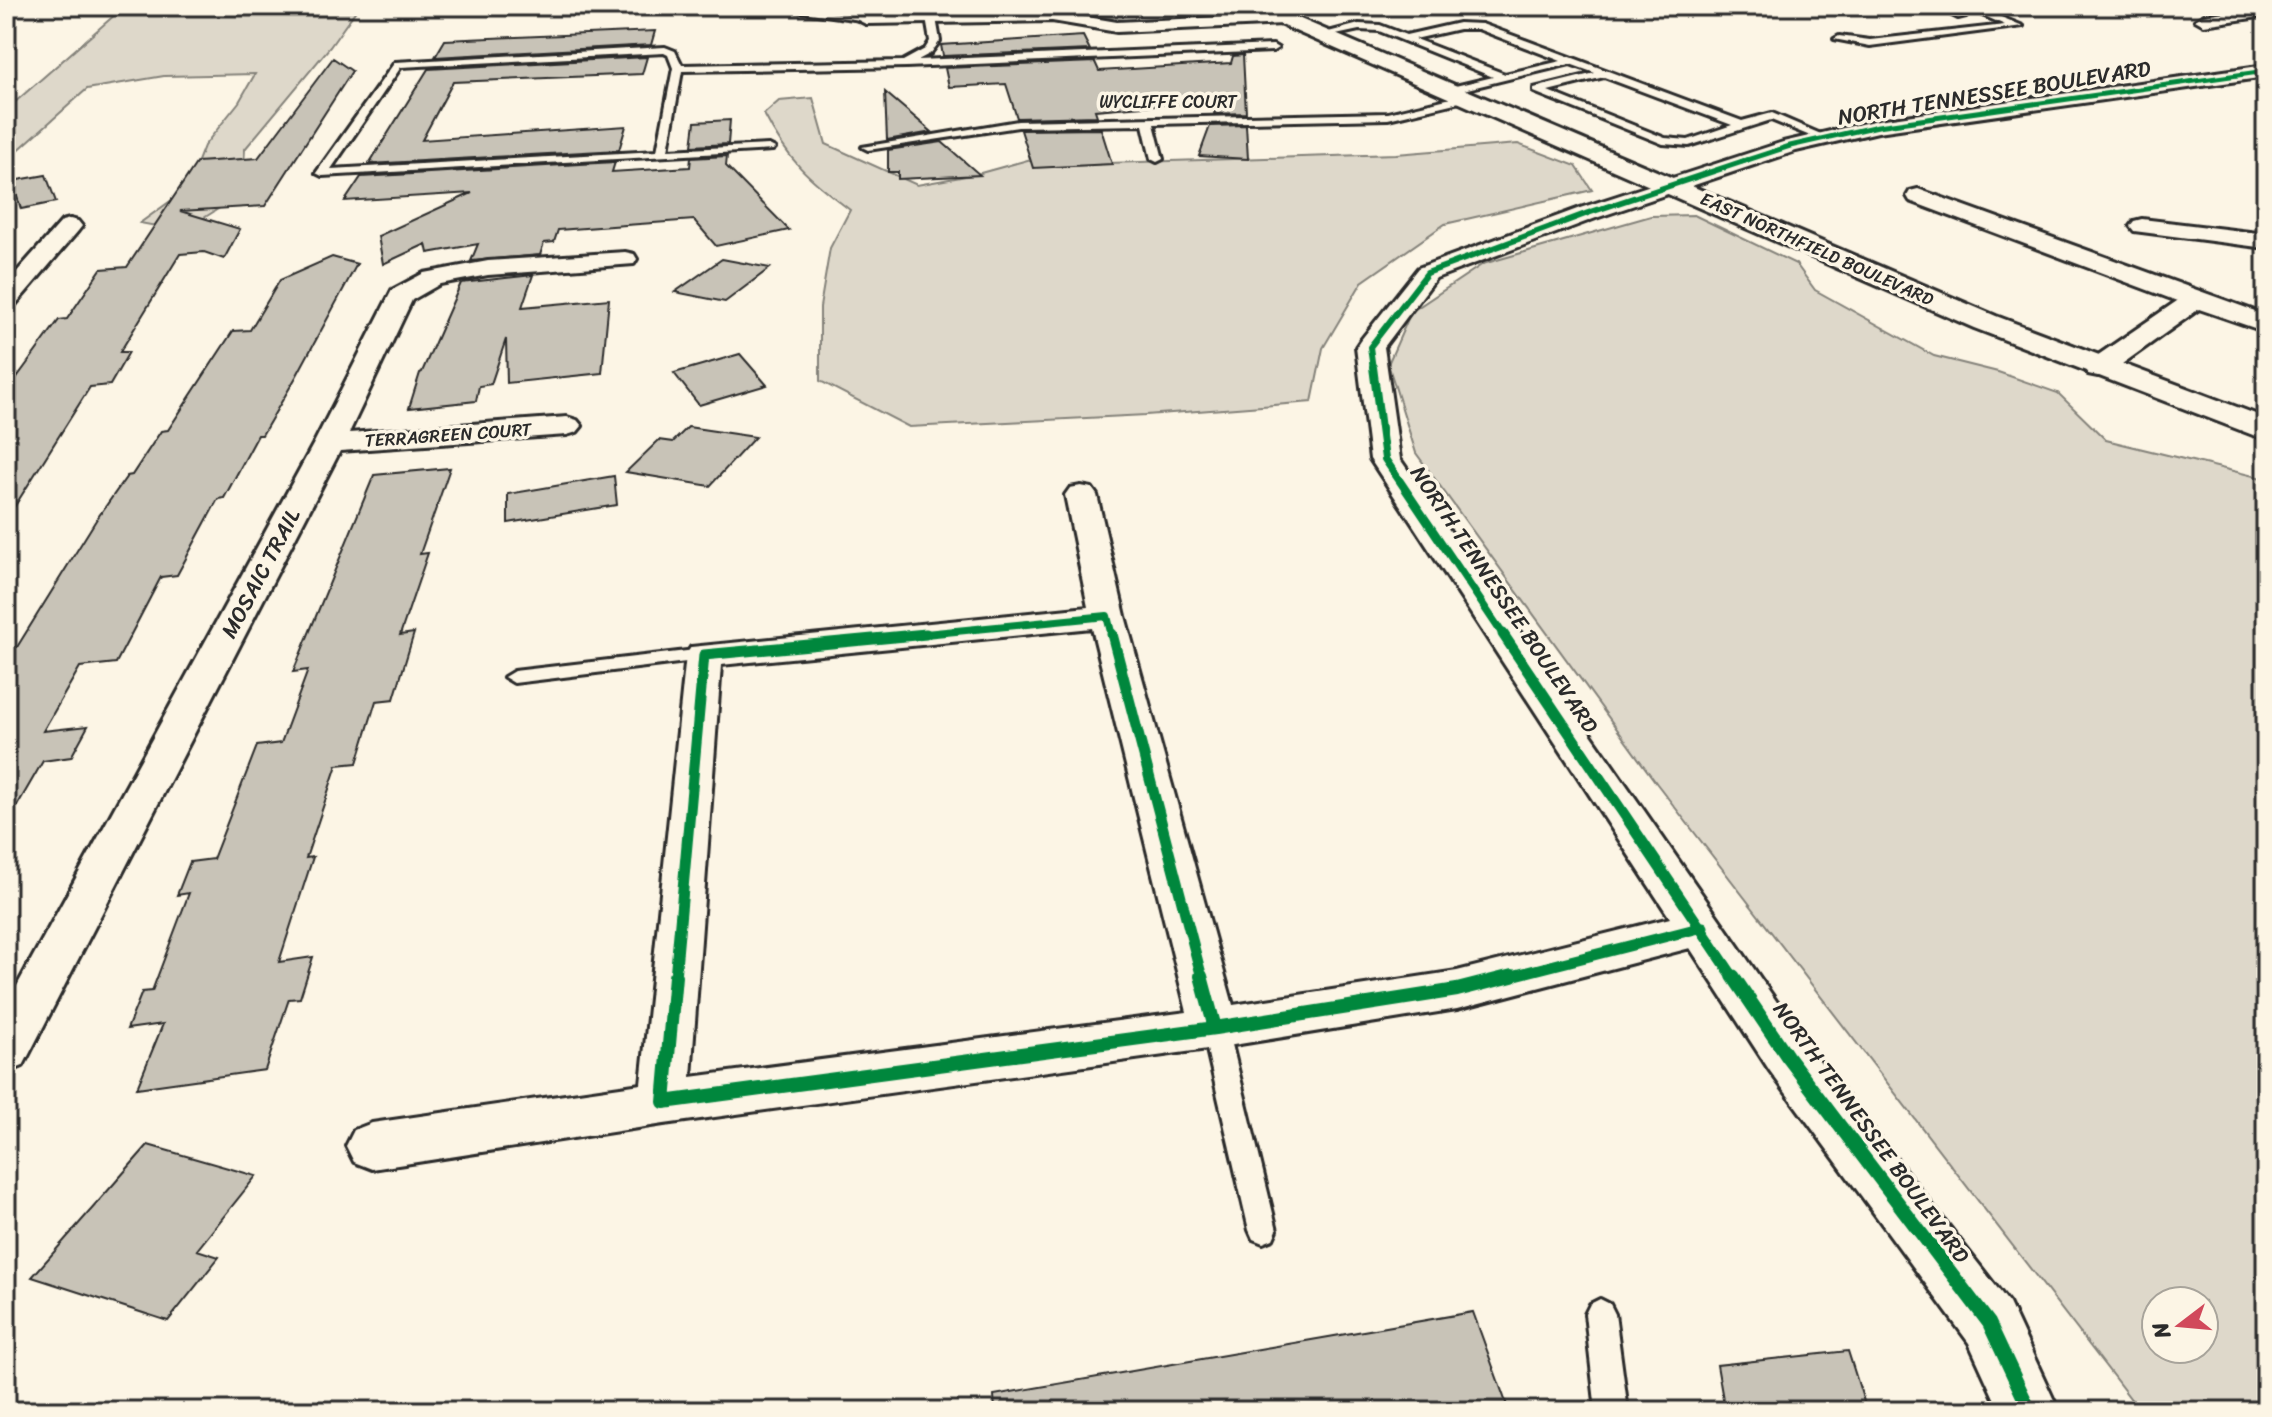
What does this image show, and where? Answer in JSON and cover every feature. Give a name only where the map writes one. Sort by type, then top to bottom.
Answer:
[{"type":"main road","name":"EAST NORTHFIELD BOULEVARD","points":[[1237,6],[1277,12],[1322,35],[2098,368],[2266,430]]},
{"type":"street","points":[[2256,6],[2266,10]]},
{"type":"street","points":[[2204,20],[2266,10]]},
{"type":"street","points":[[861,17],[1052,16],[1117,27],[1183,26],[1277,12]]},
{"type":"street","name":"NORTH TENNESSEE BOULEVARD","points":[[2030,1411],[1989,1323],[1787,1056],[1385,459],[1370,347],[1427,273],[1670,185],[1790,146],[1878,126],[2266,71]]},
{"type":"street","points":[[1918,196],[2266,324]]},
{"type":"street","points":[[6,300],[70,226]]},
{"type":"street","points":[[2142,226],[2266,241]]},
{"type":"street","name":"MOSAIC TRAIL","points":[[6,1052],[329,443],[401,295],[433,278],[488,268],[625,259]]},
{"type":"street","points":[[2098,368],[2196,300]]},
{"type":"street","name":"TERRAGREEN COURT","points":[[329,443],[567,426]]},
{"type":"street","points":[[1081,495],[1107,616],[1215,1028]]},
{"type":"street","points":[[664,1102],[704,655],[1107,616]]},
{"type":"street","points":[[372,1146],[664,1102],[1215,1028],[1457,990],[1703,927]]},
{"type":"lane","points":[[763,6],[861,17]]},
{"type":"lane","points":[[1938,6],[1961,16]]},
{"type":"lane","points":[[1839,39],[1870,43],[2018,26],[1966,6]]},
{"type":"lane","points":[[906,64],[928,51],[935,41],[931,18]]},
{"type":"lane","points":[[1406,38],[1459,26],[1479,26],[1742,125]]},
{"type":"lane","points":[[1322,35],[1359,27],[1380,28],[1503,77]]},
{"type":"lane","points":[[678,68],[906,64],[1273,48]]},
{"type":"lane","points":[[662,155],[678,68],[672,53],[665,50],[398,64],[322,173],[662,155],[769,148]]},
{"type":"lane","name":"WYCLIFFE COURT","points":[[868,147],[1018,124],[1388,116],[1503,77],[1571,61]]},
{"type":"lane","points":[[1604,74],[1538,90],[1663,141],[1689,143],[1772,116],[1824,138]]},
{"type":"lane","points":[[1147,119],[1157,159]]},
{"type":"lane","points":[[514,677],[704,655]]},
{"type":"lane","points":[[1215,1028],[1263,1230]]},
{"type":"lane","points":[[1600,1314],[1612,1411]]},
{"type":"shaded area","points":[[125,6],[359,6],[330,47],[245,149],[242,194],[183,231],[140,223],[187,189],[204,146],[239,102],[255,74],[164,76],[87,89],[6,161],[6,110]]},
{"type":"shaded area","points":[[870,6],[1210,7],[1203,17],[1139,22],[1074,13]]},
{"type":"shaded area","points":[[813,98],[826,144],[917,185],[977,174],[1031,159],[1108,163],[1396,154],[1518,144],[1576,166],[1592,190],[1445,224],[1362,282],[1323,348],[1312,402],[1146,415],[909,427],[820,381],[820,307],[830,248],[850,210],[800,168],[764,114],[779,101]]},
{"type":"shaded area","points":[[1694,215],[1796,264],[1815,290],[1934,356],[1998,372],[2058,393],[2106,440],[2266,479],[2266,1411],[2140,1411],[1657,784],[1416,453],[1388,364],[1411,312],[1483,264],[1651,216]]},
{"type":"building","points":[[655,31],[651,45],[435,57],[445,40]]},
{"type":"building","points":[[1083,36],[1090,50],[943,56],[941,45]]},
{"type":"building","points":[[1243,55],[1246,113],[1214,114],[1217,105],[1166,104],[1095,110],[1097,116],[1017,118],[1006,84],[949,87],[945,68],[1095,62],[1099,71],[1231,63],[1233,56]]},
{"type":"building","points":[[647,57],[642,74],[453,82],[422,140],[626,126],[619,150],[369,164],[428,69]]},
{"type":"building","points":[[333,58],[352,71],[265,206],[180,211],[240,229],[224,259],[204,252],[180,254],[120,352],[129,352],[110,385],[90,387],[6,520],[6,389],[12,380],[59,320],[67,319],[101,269],[127,267],[197,162],[258,158]]},
{"type":"building","points":[[885,92],[932,132],[887,140]]},
{"type":"building","points":[[730,120],[728,144],[692,146],[695,122]]},
{"type":"building","points":[[1246,125],[1248,159],[1199,156],[1210,126]]},
{"type":"building","points":[[1101,129],[1112,164],[1033,168],[1021,130]]},
{"type":"building","points":[[942,142],[980,175],[898,179],[898,172],[888,172],[888,150]]},
{"type":"building","points":[[727,156],[726,166],[789,230],[716,246],[694,220],[558,230],[554,242],[544,243],[540,255],[471,261],[478,244],[428,253],[426,244],[383,264],[378,236],[472,193],[345,201],[361,177],[615,162],[612,172],[690,167],[691,158]]},
{"type":"building","points":[[46,175],[56,202],[21,209],[12,181]]},
{"type":"building","points":[[332,257],[357,264],[296,377],[262,435],[258,435],[224,498],[218,499],[177,575],[161,577],[116,663],[80,667],[43,731],[88,726],[71,757],[43,761],[6,825],[6,648],[17,647],[96,520],[127,476],[132,475],[161,431],[168,430],[233,331],[250,330],[280,280]]},
{"type":"building","points":[[722,259],[770,268],[725,302],[675,292]]},
{"type":"building","points":[[533,275],[522,307],[609,299],[602,373],[507,383],[506,339],[491,384],[479,386],[476,401],[409,408],[420,373],[461,283]]},
{"type":"building","points":[[740,354],[767,385],[699,405],[674,373]]},
{"type":"building","points":[[688,427],[755,437],[710,486],[626,472],[659,440],[673,442]]},
{"type":"building","points":[[450,468],[420,554],[428,553],[400,635],[414,633],[394,699],[376,701],[357,763],[337,765],[306,858],[313,857],[279,962],[313,957],[300,998],[289,999],[265,1070],[137,1088],[163,1024],[127,1029],[142,992],[152,991],[189,893],[177,895],[190,862],[213,859],[257,746],[281,743],[308,670],[293,672],[374,475]]},
{"type":"building","points":[[614,476],[617,505],[508,523],[508,494]]},
{"type":"building","points":[[148,1145],[256,1176],[197,1250],[219,1257],[168,1321],[32,1277]]},
{"type":"building","points":[[1473,1312],[1509,1411],[995,1411],[994,1395]]},
{"type":"building","points":[[1848,1351],[1867,1411],[1725,1411],[1717,1365]]},
{"type":"cycle path","points":[[2030,1411],[1989,1323],[1787,1056],[1385,459],[1370,347],[1427,273],[1588,213],[1790,146],[1878,126],[2266,71]]},
{"type":"cycle path","points":[[1215,1028],[1107,616],[704,655],[664,1102],[1215,1028],[1457,990],[1703,927]]}]
